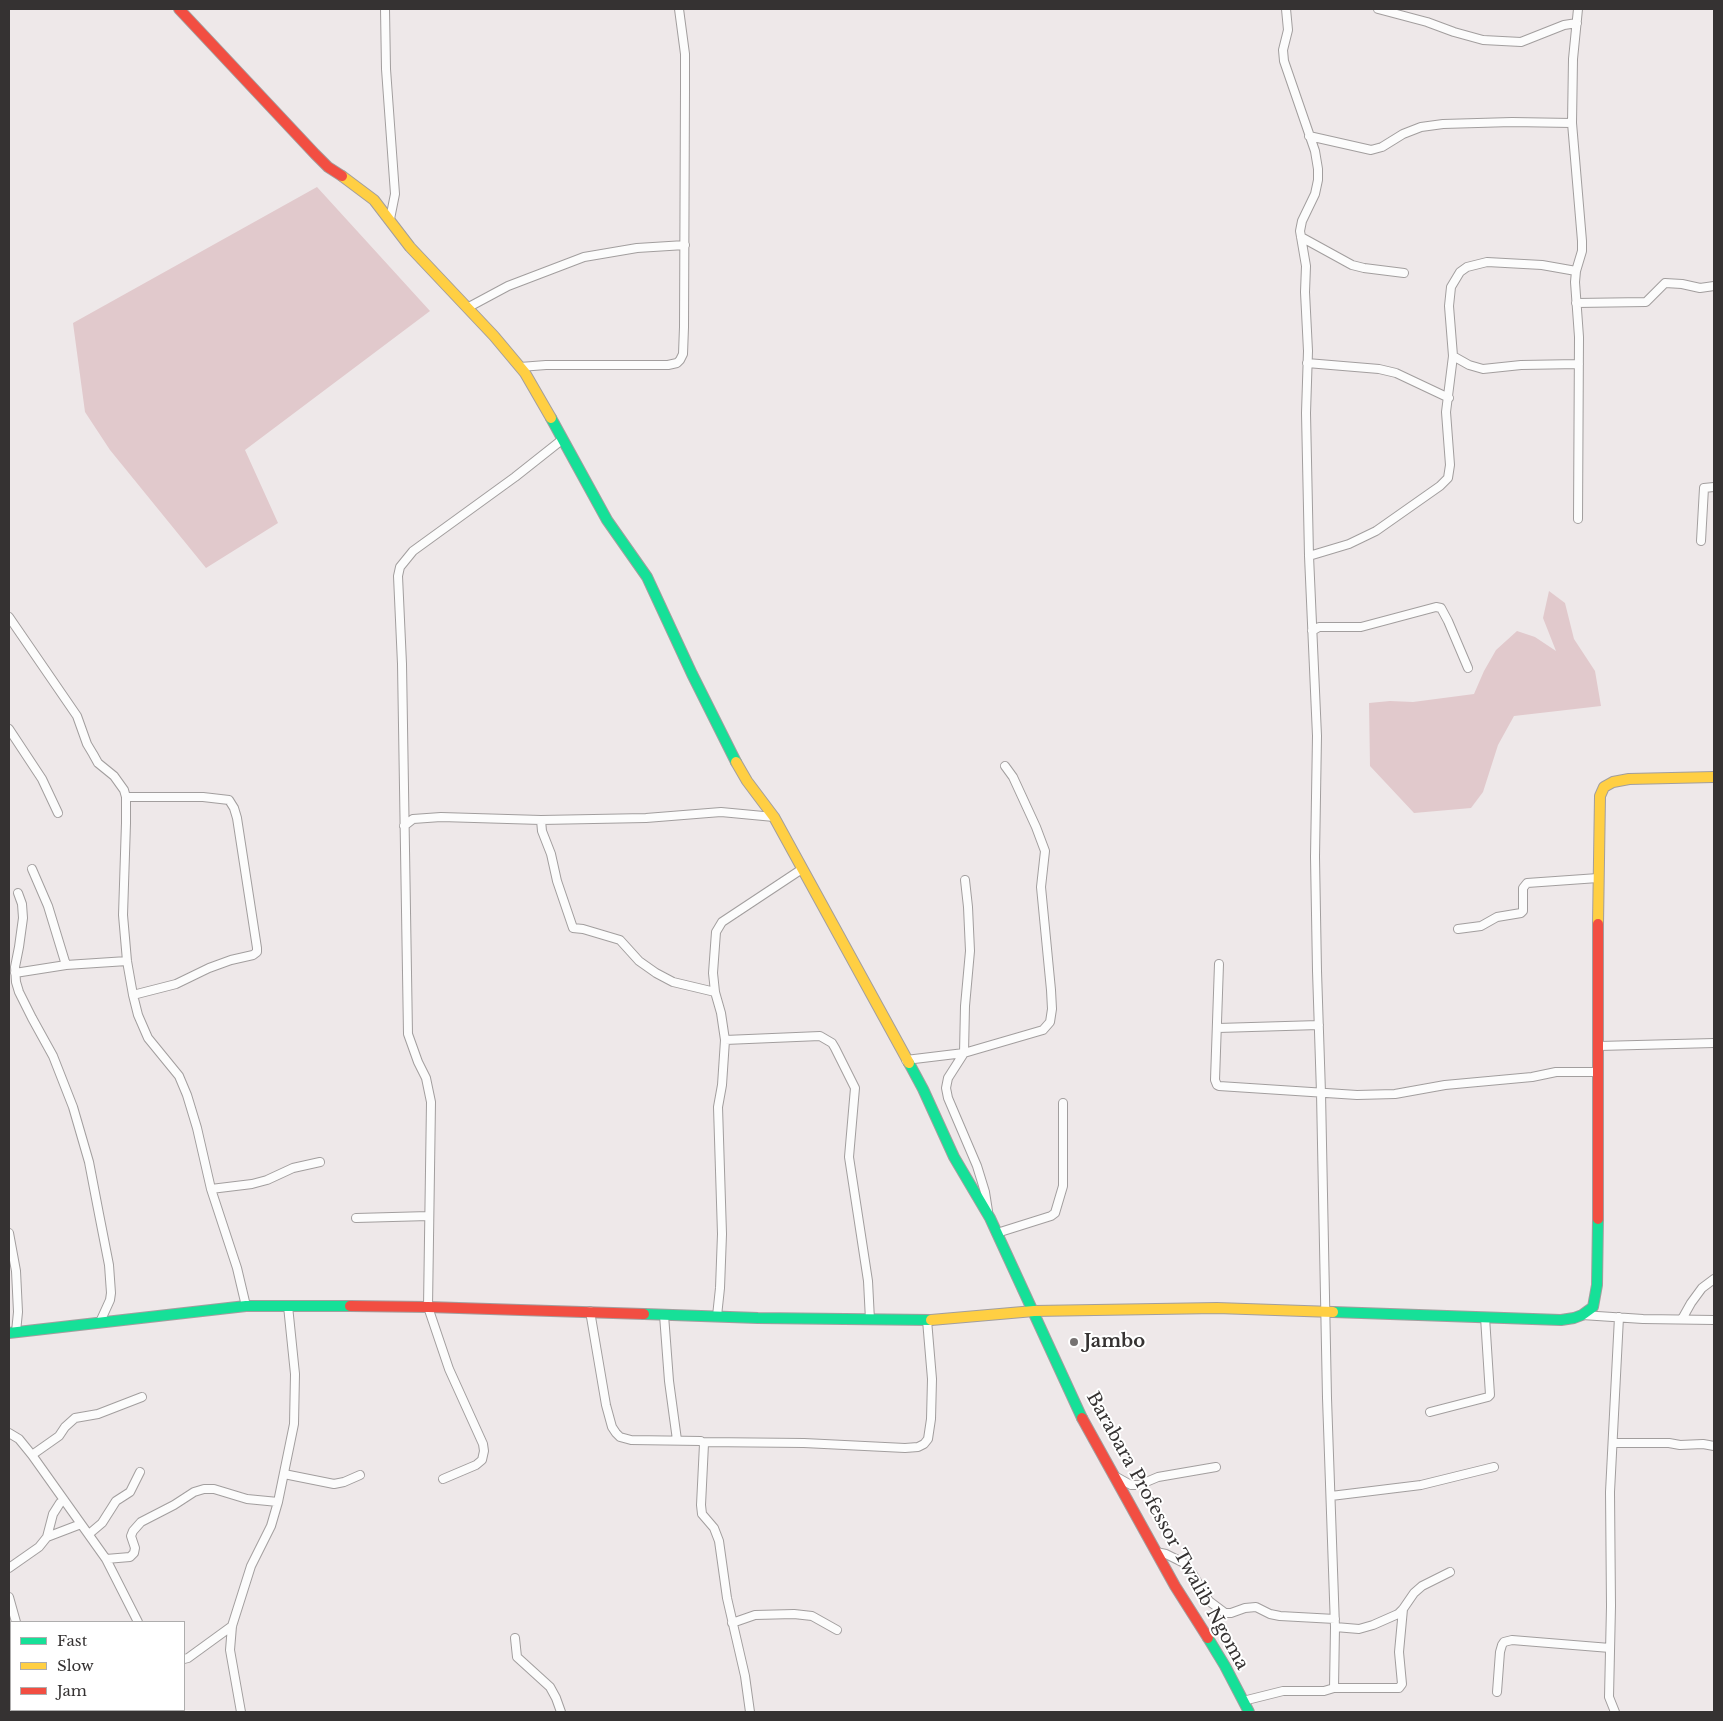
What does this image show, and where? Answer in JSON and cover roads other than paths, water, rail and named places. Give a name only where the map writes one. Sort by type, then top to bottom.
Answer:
[{"type":"street","name":"Barabara Professor Twalib Ngoma","points":[[179,9],[328,167],[374,200],[410,247],[520,367],[542,401],[607,520],[647,577],[692,674],[743,774],[774,818],[840,935],[922,1089],[954,1157],[990,1218],[1089,1433],[1175,1586],[1225,1666],[1248,1712]]},
{"type":"street","points":[[385,9],[386,69],[395,194],[390,219]]},
{"type":"street","points":[[520,367],[546,365],[648,366],[677,363],[683,354],[685,54],[679,9]]},
{"type":"street","points":[[1286,9],[1288,30],[1283,50],[1284,61],[1310,136],[1318,169],[1315,194],[1302,221],[1300,231],[1306,266],[1304,292],[1307,363],[1306,413],[1309,556],[1318,736],[1315,857],[1322,1093],[1325,1311],[1335,1623],[1334,1688]]},
{"type":"street","points":[[1378,9],[1483,40],[1521,42],[1564,25],[1577,23]]},
{"type":"street","points":[[1578,9],[1573,59],[1572,124],[1582,241],[1575,282],[1579,364],[1578,519]]},
{"type":"street","points":[[1310,136],[1371,150],[1382,147],[1403,134],[1421,127],[1443,124],[1512,122],[1572,124]]},
{"type":"street","points":[[1301,237],[1352,265],[1404,273]]},
{"type":"street","points":[[467,308],[508,286],[584,257],[637,248],[685,245]]},
{"type":"street","points":[[1309,556],[1363,538],[1376,531],[1445,483],[1448,478],[1450,465],[1446,412],[1452,356],[1450,292],[1453,282],[1460,272],[1467,267],[1487,262],[1542,265],[1576,271]]},
{"type":"street","points":[[1576,304],[1646,302],[1665,283],[1700,288],[1714,286]]},
{"type":"street","points":[[1452,356],[1469,365],[1483,369],[1521,365],[1579,364]]},
{"type":"street","points":[[1307,363],[1379,369],[1396,373],[1449,398]]},
{"type":"street","points":[[443,1479],[476,1465],[482,1460],[484,1451],[483,1444],[449,1369],[428,1306],[432,1102],[426,1078],[408,1034],[402,664],[398,588],[400,568],[413,551],[515,477],[562,439]]},
{"type":"street","points":[[1701,541],[1704,488],[1714,486]]},
{"type":"street","points":[[1312,631],[1320,627],[1350,628],[1368,626],[1436,607],[1440,608],[1448,621],[1468,668]]},
{"type":"street","points":[[9,617],[77,716],[86,744],[92,754],[98,763],[120,784],[126,797],[124,915],[127,961],[133,995],[138,1015],[148,1038],[179,1076],[188,1095],[211,1189],[237,1268],[246,1306]]},
{"type":"street","points":[[9,729],[42,779],[58,814]]},
{"type":"street","points":[[906,1060],[964,1053],[1043,1030],[1050,1022],[1052,1009],[1041,888],[1044,851],[1036,827],[1014,777],[1005,766]]},
{"type":"street","points":[[1582,1315],[1593,1307],[1597,1285],[1598,1072],[1600,1046],[1598,878],[1600,796],[1604,787],[1613,782],[1629,779],[1714,777]]},
{"type":"street","points":[[126,797],[203,797],[229,800],[237,818],[257,948],[257,952],[253,955],[209,968],[176,984],[133,995]]},
{"type":"street","points":[[404,826],[414,819],[422,817],[541,820],[646,818],[721,812],[774,818]]},
{"type":"street","points":[[541,820],[542,831],[551,854],[556,881],[573,928],[620,940],[639,961],[656,973],[673,982],[715,992]]},
{"type":"street","points":[[32,868],[48,906],[66,966]]},
{"type":"street","points":[[717,1316],[722,1234],[718,1107],[726,1040],[715,992],[714,946],[716,932],[722,922],[802,869]]},
{"type":"street","points":[[1458,929],[1481,926],[1497,917],[1521,913],[1523,911],[1523,888],[1527,883],[1598,878]]},
{"type":"street","points":[[965,880],[970,951],[965,1006],[964,1053],[948,1078],[946,1088],[948,1098],[977,1166],[990,1218]]},
{"type":"street","points":[[18,893],[22,904],[23,918],[15,973],[19,992],[53,1056],[73,1106],[89,1162],[107,1256],[111,1284],[110,1300],[100,1322]]},
{"type":"street","points":[[15,973],[66,966],[127,961]]},
{"type":"street","points":[[1219,964],[1215,1080],[1216,1085],[1219,1086],[1357,1096],[1395,1094],[1445,1085],[1532,1077],[1556,1072],[1598,1072]]},
{"type":"street","points":[[1218,1028],[1319,1025]]},
{"type":"street","points":[[726,1040],[820,1036],[832,1043],[836,1048],[855,1088],[849,1157],[868,1281],[870,1320]]},
{"type":"street","points":[[1600,1046],[1714,1043]]},
{"type":"street","points":[[997,1233],[1051,1216],[1055,1213],[1063,1186],[1063,1103]]},
{"type":"street","points":[[211,1189],[252,1184],[267,1180],[293,1168],[320,1162]]},
{"type":"street","points":[[356,1218],[429,1216]]},
{"type":"street","points":[[9,1233],[16,1271],[18,1312],[13,1332],[246,1306],[428,1306],[664,1315],[870,1320],[927,1320],[1034,1311],[1217,1308],[1561,1320],[1582,1315],[1643,1319],[1714,1320]]},
{"type":"street","points":[[1682,1319],[1702,1288],[1714,1279]]},
{"type":"street","points":[[241,1712],[230,1650],[232,1626],[251,1566],[270,1526],[278,1502],[292,1437],[295,1410],[295,1374],[288,1306]]},
{"type":"street","points":[[590,1311],[606,1405],[612,1427],[620,1437],[631,1440],[804,1443],[905,1448],[918,1447],[928,1439],[931,1419],[932,1379],[927,1320]]},
{"type":"street","points":[[664,1315],[669,1381],[677,1440]]},
{"type":"street","points":[[1430,1412],[1490,1395],[1485,1317]]},
{"type":"street","points":[[1615,1712],[1609,1697],[1610,1492],[1619,1317]]},
{"type":"street","points":[[32,1455],[59,1436],[75,1418],[98,1414],[142,1396]]},
{"type":"street","points":[[9,1433],[19,1439],[32,1455],[89,1534],[106,1559],[137,1621]]},
{"type":"street","points":[[703,1442],[702,1514],[714,1528],[719,1541],[727,1598],[745,1676],[750,1712]]},
{"type":"street","points":[[1613,1443],[1669,1442],[1680,1445],[1703,1444],[1714,1446]]},
{"type":"street","points":[[1331,1496],[1420,1485],[1494,1466]]},
{"type":"street","points":[[1111,1473],[1131,1485],[1139,1485],[1158,1477],[1216,1467]]},
{"type":"street","points":[[89,1534],[102,1523],[116,1501],[130,1492],[140,1472]]},
{"type":"street","points":[[284,1474],[334,1484],[360,1475]]},
{"type":"street","points":[[106,1559],[130,1557],[134,1553],[135,1548],[131,1536],[137,1526],[194,1492],[214,1489],[247,1499],[278,1502]]},
{"type":"street","points":[[48,1537],[53,1514],[60,1502],[64,1500]]},
{"type":"street","points":[[9,1568],[39,1547],[48,1537],[81,1524]]},
{"type":"street","points":[[1156,1552],[1166,1554],[1184,1563],[1209,1601],[1231,1614],[1245,1608],[1256,1607],[1270,1614],[1280,1616],[1362,1628],[1389,1618],[1403,1609],[1414,1593],[1422,1586],[1450,1572]]},
{"type":"street","points":[[9,1597],[16,1621]]},
{"type":"street","points":[[1243,1701],[1283,1691],[1324,1691],[1334,1688],[1399,1688],[1401,1686],[1400,1652],[1403,1609]]},
{"type":"street","points":[[732,1623],[755,1615],[794,1614],[812,1616],[837,1630]]},
{"type":"street","points":[[185,1659],[232,1626]]},
{"type":"street","points":[[515,1638],[517,1657],[550,1687],[561,1712]]},
{"type":"street","points":[[1497,1692],[1500,1652],[1504,1642],[1512,1640],[1610,1648]]},
{"type":"place","name":"Jambo","points":[[1074,1342]]}]
